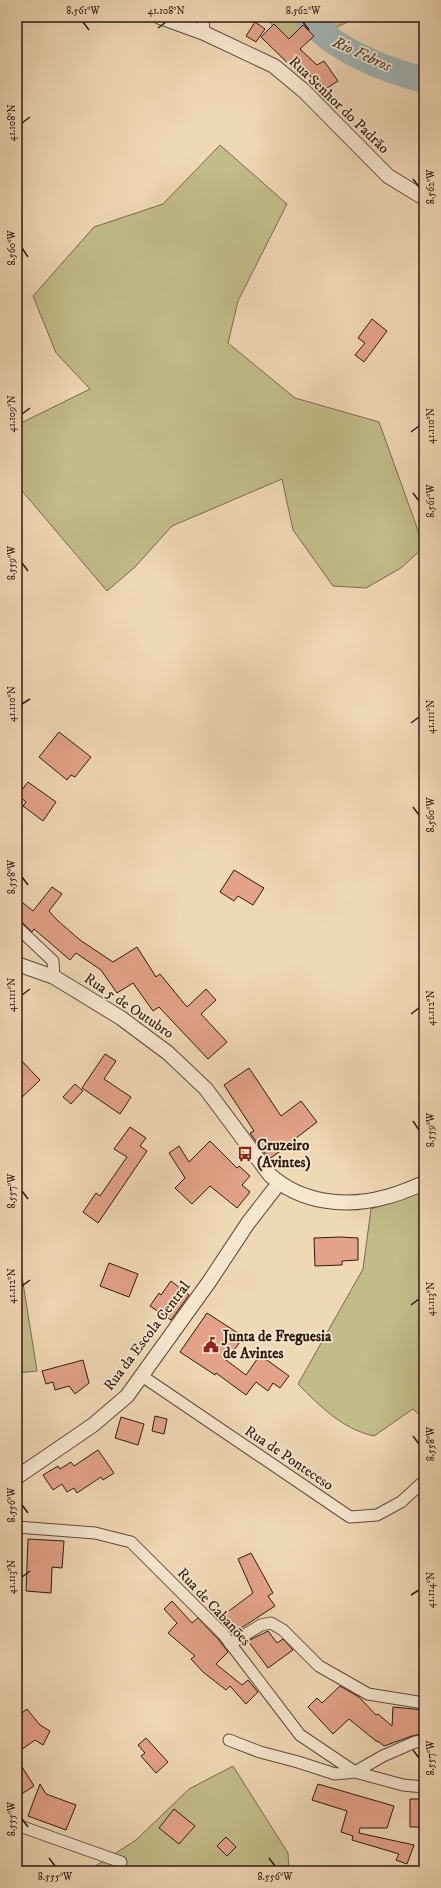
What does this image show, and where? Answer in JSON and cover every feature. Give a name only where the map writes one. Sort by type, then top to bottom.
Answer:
[{"type":"street","name":"Rua Senhor do Padrão","points":[[160,17],[204,33],[274,66],[304,91],[388,176],[424,198]]},
{"type":"street","points":[[203,17],[204,33]]},
{"type":"street","points":[[17,927],[53,961],[54,978]]},
{"type":"street","name":"Rua 5 de Outubro","points":[[17,964],[54,978],[121,1018],[168,1053],[206,1089],[270,1175],[279,1183],[295,1192],[325,1202],[357,1203],[387,1197],[424,1183]]},
{"type":"street","name":"Rua da Escola Central","points":[[17,1477],[93,1425],[126,1396],[142,1376],[261,1206],[279,1183]]},
{"type":"street","points":[[261,1206],[295,1192]]},
{"type":"street","name":"Rua de Ponteceso","points":[[142,1376],[350,1517],[377,1515],[401,1502],[424,1481]]},
{"type":"street","name":"Rua de Cabanões","points":[[17,1527],[95,1533],[131,1542],[190,1600],[230,1644],[300,1736],[355,1772],[403,1784],[424,1787]]},
{"type":"street","points":[[230,1644],[261,1625],[271,1623],[283,1630],[319,1666],[368,1694],[394,1700],[424,1703]]},
{"type":"street","name":"Rua de Cabanões","points":[[229,1740],[260,1752],[335,1774],[355,1772]]},
{"type":"street","points":[[355,1772],[383,1756],[415,1742],[424,1741]]},
{"type":"street","points":[[17,1825],[121,1862]]},
{"type":"shaded area","points":[[267,17],[358,17],[303,43],[283,43]]},
{"type":"shaded area","points":[[220,145],[287,204],[238,301],[228,343],[295,398],[379,422],[424,547],[401,568],[366,588],[333,586],[293,530],[282,479],[172,526],[135,567],[107,591],[17,485],[17,425],[90,389],[56,353],[33,296],[94,227],[163,204]]},
{"type":"shaded area","points":[[424,1190],[424,1419],[413,1409],[374,1436],[362,1433],[332,1416],[298,1384],[363,1269],[371,1209]]},
{"type":"shaded area","points":[[17,1245],[37,1371],[17,1373]]},
{"type":"shaded area","points":[[233,1766],[288,1853],[289,1871],[68,1871],[94,1867],[136,1840],[189,1789]]},
{"type":"building","points":[[255,22],[265,29],[256,42],[246,36]]},
{"type":"building","points":[[274,24],[289,39],[303,25],[314,36],[300,49],[317,65],[324,61],[338,81],[321,92],[305,68],[299,74],[261,37]]},
{"type":"building","points":[[372,319],[387,331],[364,362],[355,355],[365,343],[358,338]]},
{"type":"building","points":[[59,732],[91,757],[75,777],[71,775],[67,780],[39,757]]},
{"type":"building","points":[[28,782],[56,802],[43,821],[23,806],[26,802],[18,795]]},
{"type":"building","points":[[234,870],[264,888],[253,905],[238,896],[234,901],[220,892]]},
{"type":"building","points":[[52,887],[62,894],[49,911],[80,940],[113,962],[137,947],[156,977],[160,974],[187,1007],[206,989],[216,1000],[201,1014],[227,1042],[208,1059],[159,1007],[153,1011],[133,983],[117,993],[101,970],[76,953],[70,960],[34,929],[32,932],[22,922],[17,920],[17,898],[33,911]]},
{"type":"building","points":[[105,1054],[116,1061],[104,1079],[131,1097],[120,1114],[82,1088]]},
{"type":"building","points":[[17,1056],[40,1080],[17,1102]]},
{"type":"building","points":[[249,1068],[281,1116],[301,1101],[317,1122],[287,1145],[288,1146],[269,1159],[250,1133],[254,1131],[224,1085]]},
{"type":"building","points":[[75,1084],[83,1091],[71,1104],[63,1097]]},
{"type":"building","points":[[130,1127],[146,1138],[140,1146],[147,1151],[98,1223],[83,1212],[96,1193],[100,1196],[127,1157],[114,1149]]},
{"type":"building","points":[[210,1141],[237,1168],[239,1166],[250,1176],[242,1185],[250,1192],[237,1208],[210,1186],[192,1204],[175,1188],[185,1178],[169,1153],[179,1146],[189,1162]]},
{"type":"building","points":[[314,1238],[358,1238],[358,1260],[342,1261],[342,1265],[315,1266]]},
{"type":"building","points":[[109,1263],[138,1274],[129,1297],[100,1286]]},
{"type":"building","points":[[171,1281],[189,1295],[171,1320],[150,1306],[159,1293],[161,1295]]},
{"type":"building","points":[[207,1313],[244,1337],[226,1360],[246,1375],[260,1355],[289,1376],[280,1388],[273,1383],[268,1391],[256,1382],[246,1395],[216,1373],[215,1375],[180,1352]]},
{"type":"building","points":[[83,1360],[89,1383],[75,1394],[69,1386],[55,1390],[53,1382],[46,1384],[42,1371]]},
{"type":"building","points":[[155,1416],[167,1419],[164,1434],[152,1431]]},
{"type":"building","points":[[121,1417],[144,1424],[138,1445],[115,1438]]},
{"type":"building","points":[[98,1450],[114,1473],[103,1480],[101,1477],[77,1493],[74,1488],[67,1492],[62,1484],[53,1490],[43,1475],[58,1466],[60,1469],[71,1462],[74,1466]]},
{"type":"building","points":[[28,1539],[64,1541],[62,1568],[52,1567],[51,1593],[26,1591]]},
{"type":"building","points":[[251,1553],[273,1593],[268,1596],[275,1606],[232,1634],[218,1619],[253,1593],[238,1559]]},
{"type":"building","points":[[172,1601],[192,1623],[198,1618],[228,1652],[216,1664],[242,1685],[248,1680],[258,1692],[246,1704],[230,1686],[226,1690],[203,1672],[191,1659],[195,1656],[168,1633],[177,1623],[164,1609]]},
{"type":"building","points":[[268,1631],[277,1643],[283,1639],[293,1650],[268,1668],[248,1641]]},
{"type":"building","points":[[340,1686],[359,1697],[376,1715],[378,1714],[392,1726],[393,1707],[424,1710],[424,1733],[384,1746],[349,1719],[333,1734],[308,1707],[317,1698],[322,1703]]},
{"type":"building","points":[[27,1709],[40,1725],[50,1731],[43,1745],[35,1740],[17,1753],[17,1717]]},
{"type":"building","points":[[146,1738],[168,1762],[156,1773],[141,1756],[145,1753],[138,1745]]},
{"type":"building","points":[[17,1759],[34,1786],[17,1797]]},
{"type":"building","points":[[40,1784],[46,1794],[76,1805],[66,1830],[28,1816]]},
{"type":"building","points":[[318,1784],[394,1806],[387,1828],[360,1828],[359,1833],[414,1845],[407,1864],[396,1860],[399,1854],[352,1840],[353,1836],[341,1832],[347,1811],[312,1800]]},
{"type":"building","points":[[410,1799],[424,1799],[424,1827],[410,1827]]},
{"type":"building","points":[[174,1809],[195,1826],[179,1844],[159,1828]]},
{"type":"building","points":[[226,1837],[236,1847],[227,1856],[217,1846]]},
{"type":"waterway","name":"Rio Febros","points":[[307,17],[330,39],[360,57],[409,76],[424,80]]},
{"type":"place","name":"Cruzeiro (Avintes)","points":[[245,1154]]},
{"type":"place","name":"Junta de Freguesia de Avintes","points":[[211,1345]]}]
